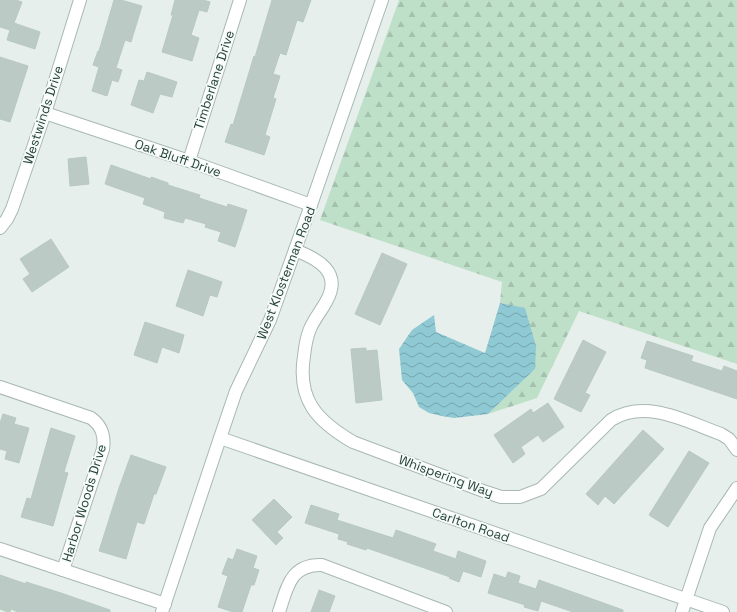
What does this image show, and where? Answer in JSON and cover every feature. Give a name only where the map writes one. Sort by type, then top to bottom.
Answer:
[{"type":"street","name":"Westwinds Drive","points":[[0,228],[12,209],[45,113],[80,0]]},
{"type":"street","name":"Timberlane Drive","points":[[188,161],[240,0]]},
{"type":"street","name":"West Klosterman Road","points":[[164,608],[230,405],[270,320],[382,0]]},
{"type":"street","name":"Oak Bluff Drive","points":[[45,113],[188,161],[311,205]]},
{"type":"street","name":"Whispering Way","points":[[295,250],[309,255],[323,264],[328,270],[331,282],[331,291],[328,299],[312,324],[306,341],[302,368],[303,388],[309,403],[322,418],[336,431],[353,442],[486,492],[509,498],[520,498],[541,489],[612,420],[619,415],[628,412],[644,410],[662,412],[721,434],[729,439],[737,450]]},
{"type":"street","name":"Harbor Woods Drive","points":[[0,387],[91,418],[98,422],[102,430],[105,440],[103,449],[63,570]]},
{"type":"street","name":"Carlton Road","points":[[220,438],[723,612]]},
{"type":"street","points":[[682,612],[710,528],[737,488]]},
{"type":"street","name":"Harbor Woods Drive","points":[[0,549],[63,570],[164,608]]},
{"type":"street","points":[[279,612],[291,578],[303,568],[316,565],[322,565],[446,612]]},
{"type":"green space","points":[[399,0],[737,0],[737,364],[579,311],[537,398],[488,414],[535,369],[525,309],[500,303],[502,282],[320,220]]},
{"type":"water","points":[[500,303],[525,308],[536,346],[535,369],[488,414],[454,418],[429,413],[419,407],[413,393],[402,380],[399,349],[412,330],[434,315],[436,332],[485,353]]},
{"type":"building","points":[[0,0],[16,0],[22,2],[14,23],[40,32],[35,49],[7,40],[10,30],[0,27]]},
{"type":"building","points":[[114,0],[121,0],[142,6],[131,42],[125,40],[116,68],[122,70],[118,82],[112,80],[107,96],[92,91],[99,67],[93,65],[99,51]]},
{"type":"building","points":[[175,0],[203,0],[210,2],[207,12],[199,10],[191,35],[199,38],[192,61],[162,52],[173,15],[171,15]]},
{"type":"building","points":[[272,0],[311,0],[303,22],[297,20],[286,55],[280,53],[273,74],[280,76],[273,98],[276,99],[265,135],[270,137],[264,155],[225,142],[231,124],[233,125]]},
{"type":"building","points":[[0,57],[28,66],[10,122],[0,119]]},
{"type":"building","points":[[147,72],[177,82],[172,97],[160,94],[153,113],[131,105],[139,80],[144,81]]},
{"type":"building","points":[[86,157],[89,184],[70,186],[68,159]]},
{"type":"building","points":[[111,165],[151,179],[151,177],[168,183],[168,185],[200,195],[199,198],[227,207],[228,204],[247,210],[235,247],[218,241],[221,232],[205,227],[206,224],[185,218],[183,223],[164,218],[165,212],[143,204],[145,198],[105,184]]},
{"type":"building","points":[[51,239],[69,267],[32,292],[23,279],[30,274],[20,259]]},
{"type":"building","points":[[382,253],[407,264],[380,325],[355,314]]},
{"type":"building","points":[[188,270],[222,282],[217,297],[210,295],[203,316],[176,306]]},
{"type":"building","points":[[145,322],[184,335],[179,353],[162,347],[157,363],[134,355]]},
{"type":"building","points":[[583,340],[606,352],[585,393],[590,395],[581,412],[554,399]]},
{"type":"building","points":[[647,341],[693,356],[691,361],[722,371],[724,366],[737,371],[737,399],[645,368],[647,360],[641,358]]},
{"type":"building","points":[[366,348],[366,351],[377,350],[382,400],[356,403],[351,349]]},
{"type":"building","points":[[548,403],[564,427],[543,442],[538,435],[521,447],[525,454],[513,463],[494,435],[531,409],[533,413]]},
{"type":"building","points":[[3,414],[16,418],[14,424],[29,428],[19,463],[5,459],[7,451],[0,449],[0,423]]},
{"type":"building","points":[[51,428],[75,436],[64,472],[68,473],[53,526],[21,517],[27,498],[31,499]]},
{"type":"building","points":[[643,430],[664,449],[614,504],[605,496],[598,505],[586,494]]},
{"type":"building","points":[[689,451],[709,463],[668,527],[649,515]]},
{"type":"building","points":[[131,455],[166,467],[156,494],[154,494],[144,524],[137,522],[126,559],[99,551]]},
{"type":"building","points":[[274,499],[292,517],[277,532],[283,538],[276,545],[252,520]]},
{"type":"building","points":[[311,505],[339,514],[337,520],[393,538],[396,530],[436,544],[433,551],[456,559],[458,551],[486,561],[481,577],[463,571],[459,582],[449,578],[450,577],[367,548],[366,550],[347,544],[348,542],[338,539],[339,534],[305,523]]},
{"type":"building","points":[[237,549],[257,556],[253,568],[259,570],[254,585],[251,585],[242,612],[233,612],[218,607],[228,576],[222,574],[228,558],[233,560]]},
{"type":"building","points":[[508,572],[520,576],[518,583],[536,589],[539,580],[623,610],[623,612],[573,612],[541,601],[538,611],[524,607],[525,605],[488,593],[494,574],[506,578]]},
{"type":"building","points":[[0,575],[26,584],[26,582],[61,593],[110,610],[110,612],[18,612],[11,609],[10,612],[8,612],[0,609]]},
{"type":"building","points":[[319,590],[335,596],[329,612],[311,612]]}]
